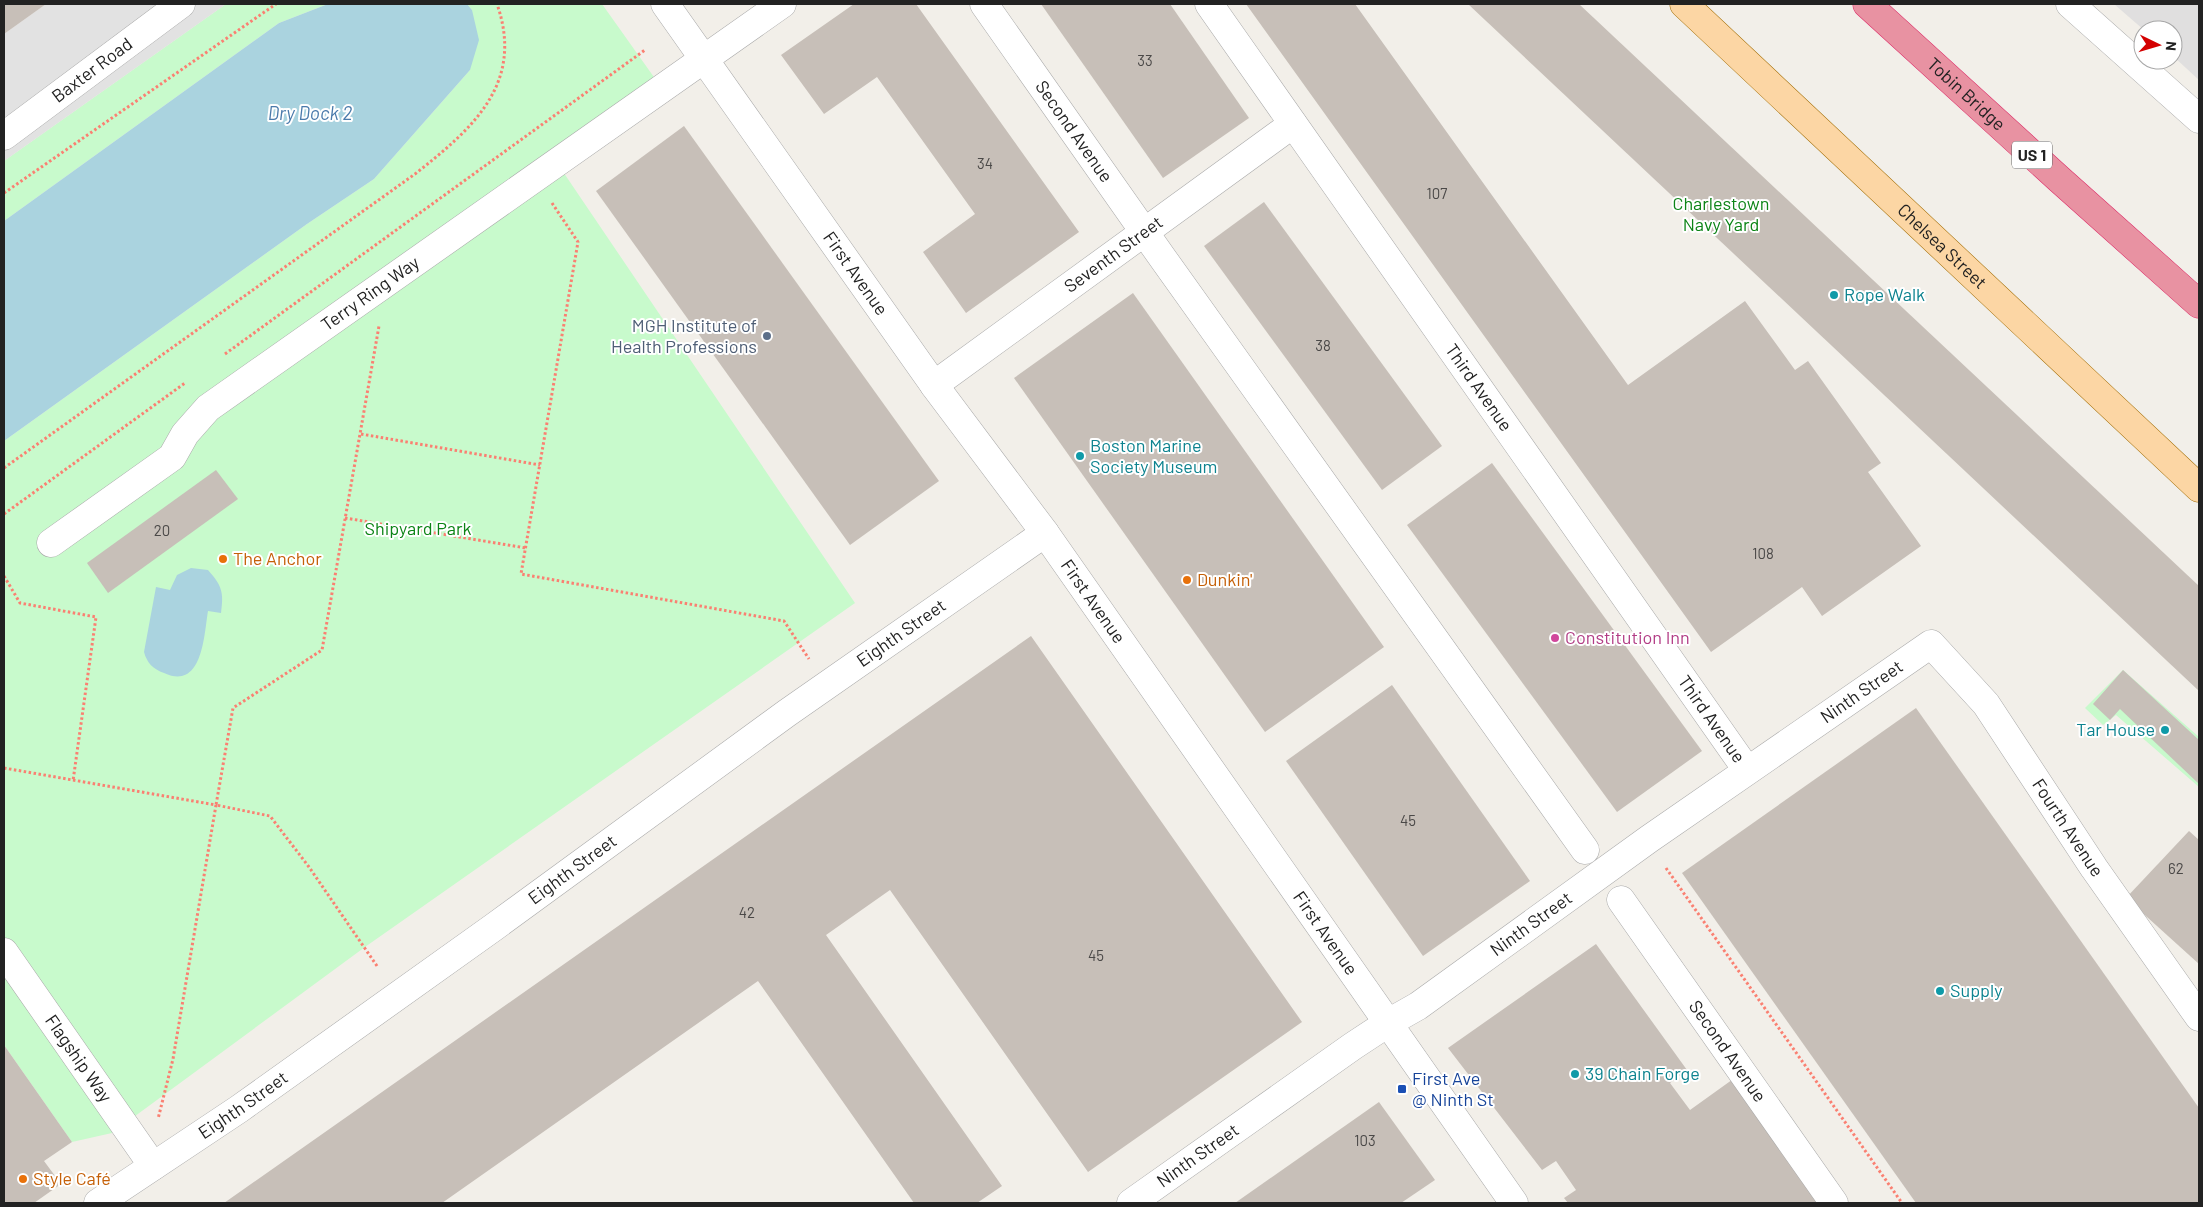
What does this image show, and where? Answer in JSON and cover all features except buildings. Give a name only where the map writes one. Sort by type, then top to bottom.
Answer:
[{"type":"highway","name":"Tobin Bridge","points":[[1867,4],[2059,179],[2199,303]]},
{"type":"highway","name":"Tobin Bridge","points":[[1872,4],[2199,303]]},
{"type":"main road","name":"Chelsea Street","points":[[1684,4],[2199,488]]},
{"type":"street","name":"Baxter Road","points":[[4,136],[182,4]]},
{"type":"street","name":"First Avenue","points":[[665,4],[934,385],[1045,534],[1514,1203]]},
{"type":"street","name":"Terry Ring Way","points":[[51,543],[172,457],[185,434],[208,408],[782,4]]},
{"type":"street","name":"Second Avenue","points":[[984,4],[1144,232],[1585,850]]},
{"type":"street","name":"Third Avenue","points":[[1209,4],[1747,770]]},
{"type":"street","points":[[2070,4],[2195,107]]},
{"type":"street","name":"Seventh Street","points":[[934,385],[1293,124]]},
{"type":"street","name":"Eighth Street","points":[[98,1203],[247,1103],[787,713],[1045,534]]},
{"type":"street","name":"Ninth Street","points":[[1130,1203],[1388,1022],[1418,1006],[1514,939],[1747,770],[1932,644]]},
{"type":"street","name":"Fourth Avenue","points":[[1932,644],[1986,704],[2094,868],[2199,1017]]},
{"type":"street","name":"Second Avenue","points":[[1621,900],[1834,1203]]},
{"type":"street","name":"Flagship Way","points":[[4,952],[153,1166]]},
{"type":"path","points":[[4,193],[276,4]]},
{"type":"path","points":[[4,468],[415,174],[457,140],[482,112],[497,86],[502,69],[504,38],[497,4]]},
{"type":"path","points":[[219,359],[645,50]]},
{"type":"path","points":[[549,198],[578,242],[521,574],[784,621],[810,659]]},
{"type":"path","points":[[157,1126],[173,1059],[233,708],[322,650],[380,318]]},
{"type":"path","points":[[4,514],[187,382]]},
{"type":"path","points":[[361,434],[540,465]]},
{"type":"path","points":[[345,518],[526,548]]},
{"type":"path","points":[[4,576],[20,603],[96,617],[73,781]]},
{"type":"path","points":[[4,768],[270,816],[314,875],[377,966]]},
{"type":"path","points":[[1666,868],[1902,1203]]},
{"type":"shaded area","points":[[46,4],[226,4],[4,161],[4,34]]},
{"type":"shaded area","points":[[2114,4],[2199,4],[2199,80],[2183,65],[2183,20],[2133,20]]},
{"type":"green space","points":[[226,4],[328,4],[279,23],[4,221],[4,161]]},
{"type":"green space","name":"Shipyard Park","points":[[467,4],[602,4],[656,80],[551,154],[855,603],[365,947],[112,1133],[72,1142],[4,1045],[4,441],[307,224],[374,179],[470,70],[472,10]]},
{"type":"green space","name":"Tar House","points":[[2123,670],[2199,737],[2199,787],[2116,715],[2103,725],[2085,708]]},
{"type":"water","name":"Dry Dock 2","points":[[328,4],[467,4],[472,10],[479,40],[470,70],[374,179],[307,224],[4,441],[4,221],[279,23]]},
{"type":"water","points":[[191,568],[208,570],[219,585],[222,594],[221,613],[208,611],[203,645],[199,657],[194,667],[187,674],[177,676],[157,670],[149,662],[144,652],[156,587],[170,590],[177,575]]},
{"type":"place","name":"Rope Walk","points":[[1834,295]]},
{"type":"place","name":"MGH Institute of Health Professions","points":[[767,336]]},
{"type":"place","name":"Boston Marine Society Museum","points":[[1080,456]]},
{"type":"place","name":"The Anchor","points":[[223,559]]},
{"type":"place","name":"Dunkin'","points":[[1187,580]]},
{"type":"place","name":"Constitution Inn","points":[[1555,638]]},
{"type":"place","name":"Tar House","points":[[2165,730]]},
{"type":"place","name":"Supply","points":[[1940,991]]},
{"type":"place","name":"39 Chain Forge","points":[[1575,1074]]},
{"type":"place","name":"First Ave @ Ninth St","points":[[1402,1089]]},
{"type":"place","name":"Style Café","points":[[23,1179]]},
{"type":"park label","name":"Charlestown Navy Yard","points":[[1721,214]]}]
